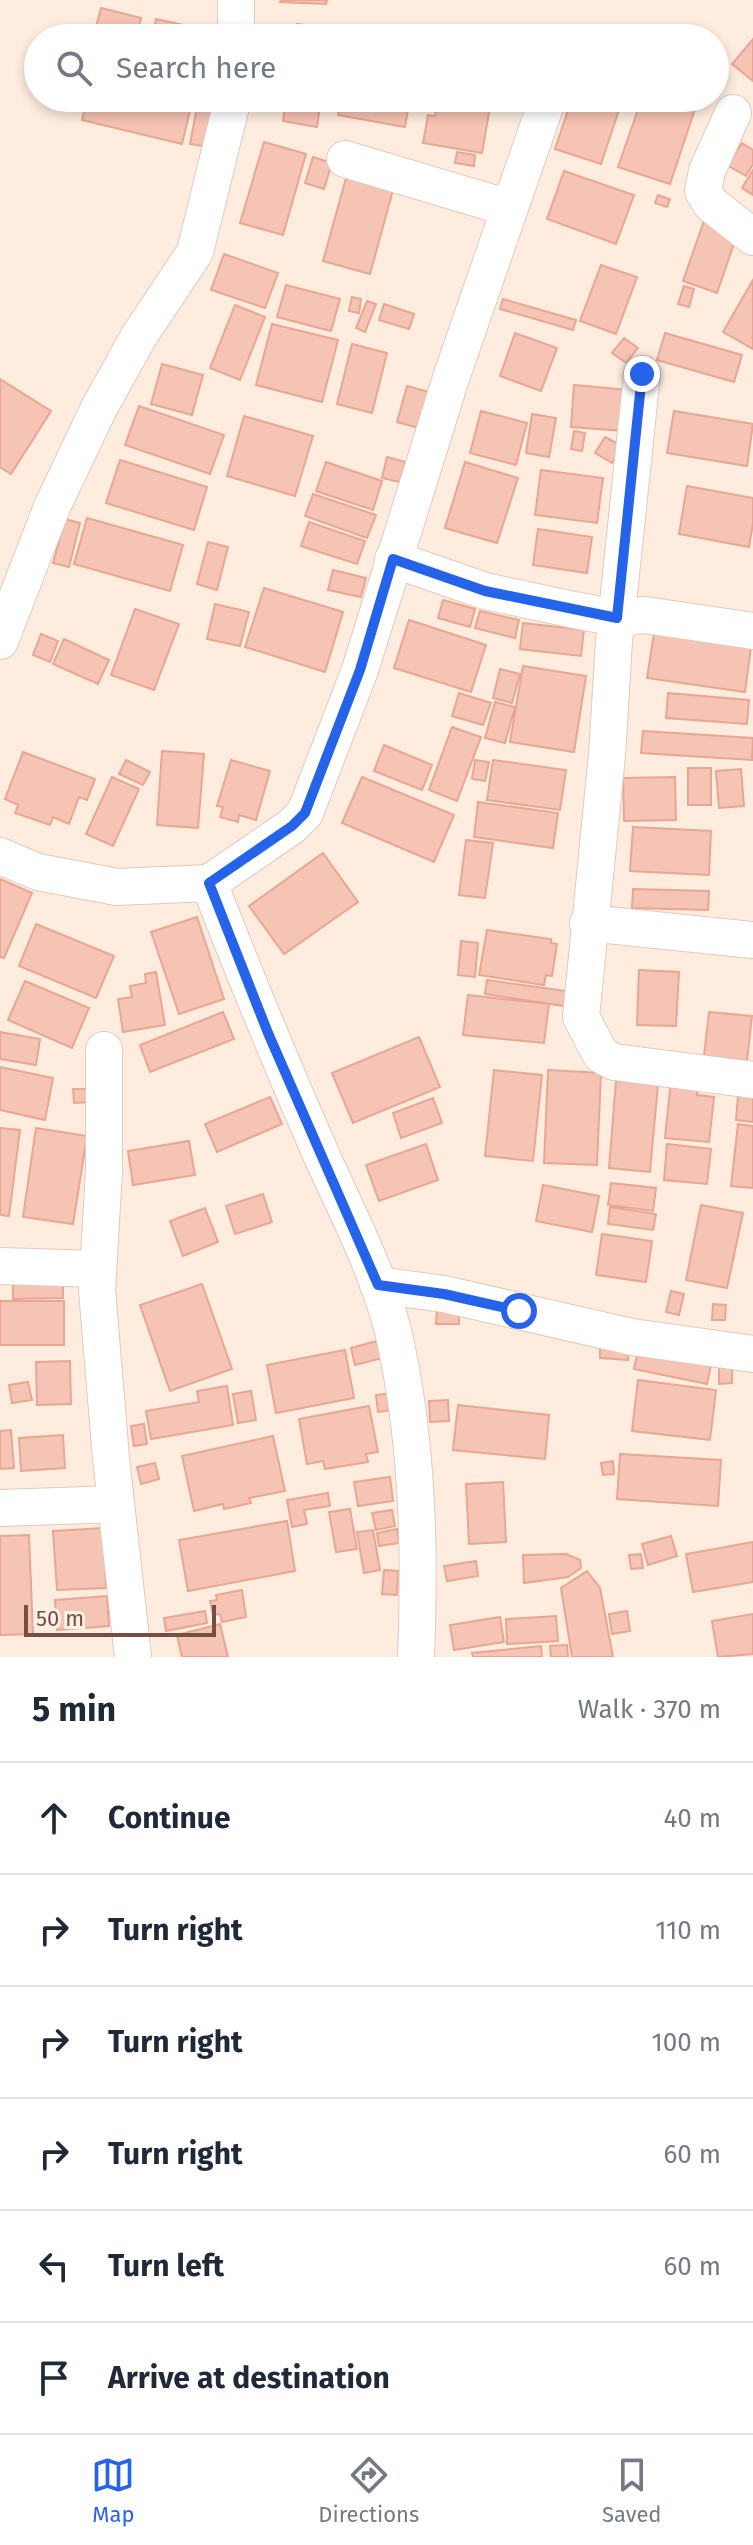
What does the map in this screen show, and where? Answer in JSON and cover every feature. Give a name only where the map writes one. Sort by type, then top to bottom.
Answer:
[{"type":"street","points":[[236,0],[236,24]]},
{"type":"street","points":[[730,111],[707,171],[703,191],[711,204],[753,237]]},
{"type":"street","points":[[0,641],[52,507],[99,408],[139,336],[195,252],[230,112]]},
{"type":"street","points":[[0,856],[38,872],[117,887],[209,883],[292,826],[305,813],[360,670],[451,378],[543,112]]},
{"type":"street","points":[[345,159],[509,208]]},
{"type":"street","points":[[642,374],[581,1017],[601,1055],[614,1062],[753,1080]]},
{"type":"street","points":[[393,559],[485,591],[617,618],[645,615],[753,631]]},
{"type":"street","points":[[209,883],[268,1033],[378,1285],[397,1347],[412,1442],[419,1576],[416,1657]]},
{"type":"street","points":[[588,923],[753,940]]},
{"type":"street","points":[[104,1050],[104,1171],[97,1290],[133,1657]]},
{"type":"street","points":[[0,1266],[98,1269]]},
{"type":"street","points":[[378,1285],[444,1294],[632,1337],[753,1354]]},
{"type":"street","points":[[0,1508],[116,1504]]},
{"type":"building","points":[[281,0],[327,0],[326,4]]},
{"type":"building","points":[[101,8],[141,18],[140,24],[97,24]]},
{"type":"building","points":[[156,19],[179,24],[155,24]]},
{"type":"building","points":[[753,39],[753,81],[732,64]]},
{"type":"building","points":[[84,112],[190,112],[182,144],[82,120]]},
{"type":"building","points":[[196,112],[217,112],[209,147],[190,144]]},
{"type":"building","points":[[284,112],[319,112],[317,127],[283,121]]},
{"type":"building","points":[[339,112],[408,112],[405,127],[338,115]]},
{"type":"building","points":[[436,112],[489,112],[482,153],[423,143],[428,115],[435,116]]},
{"type":"building","points":[[567,112],[618,112],[601,164],[555,149]]},
{"type":"building","points":[[637,112],[694,112],[670,184],[618,167]]},
{"type":"building","points":[[264,142],[306,154],[283,235],[240,223]]},
{"type":"building","points":[[742,143],[753,150],[753,164],[746,176],[727,165]]},
{"type":"building","points":[[457,152],[475,155],[474,166],[455,163]]},
{"type":"building","points":[[313,157],[332,163],[324,189],[305,183]]},
{"type":"building","points":[[753,170],[753,195],[742,188]]},
{"type":"building","points":[[564,171],[634,195],[616,244],[547,219]]},
{"type":"building","points":[[346,178],[393,190],[370,274],[323,261]]},
{"type":"building","points":[[658,195],[670,199],[667,207],[655,203]]},
{"type":"building","points":[[706,215],[740,226],[717,293],[683,281]]},
{"type":"building","points":[[224,254],[278,273],[265,308],[211,290]]},
{"type":"building","points":[[601,265],[637,277],[616,334],[580,321]]},
{"type":"building","points":[[753,280],[753,349],[723,332]]},
{"type":"building","points":[[286,285],[340,299],[331,331],[277,317]]},
{"type":"building","points":[[684,286],[694,289],[689,307],[678,304]]},
{"type":"building","points":[[352,297],[361,299],[359,313],[349,311]]},
{"type":"building","points":[[503,299],[576,320],[573,330],[500,309]]},
{"type":"building","points":[[367,301],[376,304],[365,332],[356,328]]},
{"type":"building","points":[[384,304],[414,314],[409,329],[379,320]]},
{"type":"building","points":[[235,305],[265,317],[240,380],[210,368]]},
{"type":"building","points":[[272,324],[338,340],[322,402],[256,385]]},
{"type":"building","points":[[515,333],[557,348],[541,391],[500,376]]},
{"type":"building","points":[[665,333],[742,355],[734,382],[657,360]]},
{"type":"building","points":[[624,338],[638,348],[626,363],[612,353]]},
{"type":"building","points":[[352,344],[387,353],[372,413],[337,404]]},
{"type":"building","points":[[162,364],[203,375],[192,415],[151,404]]},
{"type":"building","points":[[0,379],[51,411],[11,474],[0,467]]},
{"type":"building","points":[[574,385],[628,390],[624,431],[571,427]]},
{"type":"building","points":[[407,386],[429,392],[419,428],[397,422]]},
{"type":"building","points":[[139,406],[224,435],[210,474],[125,445]]},
{"type":"building","points":[[481,411],[527,423],[516,465],[470,453]]},
{"type":"building","points":[[674,411],[753,424],[747,466],[667,453]]},
{"type":"building","points":[[532,414],[556,418],[549,457],[526,453]]},
{"type":"building","points":[[244,416],[313,436],[295,496],[227,476]]},
{"type":"building","points":[[574,431],[585,433],[582,451],[571,449]]},
{"type":"building","points":[[605,437],[622,446],[612,463],[595,453]]},
{"type":"building","points":[[387,457],[405,462],[400,482],[382,478]]},
{"type":"building","points":[[120,460],[207,487],[194,530],[106,503]]},
{"type":"building","points":[[326,462],[382,481],[373,510],[316,491]]},
{"type":"building","points":[[465,462],[518,478],[497,543],[445,528]]},
{"type":"building","points":[[541,470],[603,478],[597,523],[535,515]]},
{"type":"building","points":[[687,486],[753,498],[749,547],[679,534]]},
{"type":"building","points":[[313,494],[376,515],[367,538],[305,516]]},
{"type":"building","points":[[87,518],[183,545],[170,591],[74,564]]},
{"type":"building","points":[[65,519],[80,523],[69,567],[53,563]]},
{"type":"building","points":[[309,522],[365,541],[357,564],[301,546]]},
{"type":"building","points":[[538,529],[592,537],[587,573],[533,565]]},
{"type":"building","points":[[208,542],[228,547],[217,590],[197,584]]},
{"type":"building","points":[[333,570],[366,578],[361,597],[328,590]]},
{"type":"building","points":[[264,588],[343,612],[325,672],[245,647]]},
{"type":"building","points":[[443,600],[475,609],[470,627],[438,618]]},
{"type":"building","points":[[215,604],[249,612],[240,646],[207,639]]},
{"type":"building","points":[[135,609],[179,624],[154,690],[111,675]]},
{"type":"building","points":[[480,611],[519,620],[515,638],[475,628]]},
{"type":"building","points":[[409,620],[486,645],[471,692],[394,668]]},
{"type":"building","points":[[523,623],[584,630],[581,656],[520,649]]},
{"type":"building","points":[[654,633],[751,647],[745,692],[647,678]]},
{"type":"building","points":[[41,634],[58,641],[50,662],[33,655]]},
{"type":"building","points":[[64,639],[109,660],[98,684],[53,664]]},
{"type":"building","points":[[523,666],[586,676],[574,752],[510,742]]},
{"type":"building","points":[[500,669],[520,674],[512,703],[493,698]]},
{"type":"building","points":[[459,693],[491,703],[483,725],[452,716]]},
{"type":"building","points":[[668,693],[749,700],[747,724],[666,718]]},
{"type":"building","points":[[495,702],[515,707],[505,743],[485,738]]},
{"type":"building","points":[[452,727],[481,737],[457,801],[429,790]]},
{"type":"building","points":[[643,731],[753,738],[752,760],[641,753]]},
{"type":"building","points":[[384,745],[432,765],[422,790],[374,771]]},
{"type":"building","points":[[162,751],[204,754],[198,828],[157,825]]},
{"type":"building","points":[[23,752],[95,779],[87,800],[79,797],[69,824],[53,817],[50,825],[15,813],[18,805],[5,799]]},
{"type":"building","points":[[126,760],[150,772],[143,785],[119,774]]},
{"type":"building","points":[[231,760],[270,771],[256,820],[239,815],[238,822],[220,817],[223,807],[217,806]]},
{"type":"building","points":[[475,760],[489,762],[485,781],[472,779]]},
{"type":"building","points":[[493,760],[566,770],[560,810],[487,800]]},
{"type":"building","points":[[688,768],[711,768],[711,805],[688,805]]},
{"type":"building","points":[[741,769],[744,806],[719,808],[716,771]]},
{"type":"building","points":[[112,777],[139,789],[113,846],[86,834]]},
{"type":"building","points":[[362,777],[454,815],[434,862],[342,823]]},
{"type":"building","points":[[675,777],[676,820],[624,821],[623,778]]},
{"type":"building","points":[[478,802],[558,813],[553,848],[474,837]]},
{"type":"building","points":[[633,827],[711,831],[709,875],[630,871]]},
{"type":"building","points":[[466,840],[493,843],[485,898],[459,895]]},
{"type":"building","points":[[323,853],[358,902],[284,954],[249,906]]},
{"type":"building","points":[[0,879],[32,893],[4,958],[0,957]]},
{"type":"building","points":[[633,889],[709,891],[708,910],[632,908]]},
{"type":"building","points":[[197,917],[224,999],[179,1014],[151,932]]},
{"type":"building","points":[[36,924],[114,956],[96,998],[19,966]]},
{"type":"building","points":[[487,930],[551,939],[551,943],[557,944],[552,976],[546,975],[544,985],[479,975]]},
{"type":"building","points":[[461,941],[478,943],[475,977],[458,975]]},
{"type":"building","points":[[639,970],[679,972],[676,1026],[637,1025]]},
{"type":"building","points":[[156,972],[165,1025],[123,1032],[118,999],[132,997],[130,986],[146,983],[145,974]]},
{"type":"building","points":[[487,980],[566,991],[564,1006],[485,994]]},
{"type":"building","points":[[25,981],[89,1008],[72,1048],[8,1020]]},
{"type":"building","points":[[468,995],[549,1004],[544,1043],[463,1035]]},
{"type":"building","points":[[223,1012],[234,1039],[150,1072],[140,1045]]},
{"type":"building","points":[[709,1012],[752,1016],[747,1061],[704,1056]]},
{"type":"building","points":[[0,1032],[40,1039],[36,1065],[0,1059]]},
{"type":"building","points":[[419,1037],[440,1087],[353,1123],[332,1073]]},
{"type":"building","points":[[0,1067],[53,1078],[45,1120],[0,1110]]},
{"type":"building","points":[[494,1070],[542,1075],[533,1161],[485,1156]]},
{"type":"building","points":[[548,1070],[601,1073],[597,1165],[544,1163]]},
{"type":"building","points":[[671,1080],[698,1083],[697,1095],[714,1097],[709,1142],[665,1138]]},
{"type":"building","points":[[616,1081],[658,1084],[650,1172],[609,1168]]},
{"type":"building","points":[[73,1089],[91,1089],[92,1102],[74,1103]]},
{"type":"building","points":[[738,1095],[753,1096],[753,1122],[736,1120]]},
{"type":"building","points":[[270,1097],[282,1124],[217,1152],[205,1124]]},
{"type":"building","points":[[433,1098],[442,1123],[401,1138],[393,1113]]},
{"type":"building","points":[[738,1124],[753,1126],[753,1188],[731,1186]]},
{"type":"building","points":[[0,1128],[20,1130],[9,1216],[0,1215]]},
{"type":"building","points":[[36,1128],[87,1136],[73,1224],[23,1217]]},
{"type":"building","points":[[189,1141],[195,1175],[133,1185],[128,1151]]},
{"type":"building","points":[[426,1144],[438,1180],[379,1201],[366,1165]]},
{"type":"building","points":[[667,1144],[711,1149],[707,1184],[664,1180]]},
{"type":"building","points":[[611,1183],[656,1188],[653,1211],[608,1205]]},
{"type":"building","points":[[543,1185],[599,1196],[592,1232],[536,1221]]},
{"type":"building","points":[[263,1194],[272,1222],[235,1234],[226,1206]]},
{"type":"building","points":[[701,1205],[743,1213],[727,1288],[686,1280]]},
{"type":"building","points":[[610,1207],[656,1214],[653,1230],[608,1224]]},
{"type":"building","points":[[205,1208],[218,1242],[183,1256],[170,1221]]},
{"type":"building","points":[[602,1234],[652,1241],[646,1282],[596,1275]]},
{"type":"building","points":[[63,1280],[63,1298],[13,1299],[13,1282]]},
{"type":"building","points":[[202,1284],[232,1369],[170,1391],[140,1305]]},
{"type":"building","points":[[671,1291],[684,1294],[679,1315],[666,1312]]},
{"type":"building","points":[[0,1301],[64,1301],[64,1345],[0,1345]]},
{"type":"building","points":[[713,1304],[726,1305],[725,1320],[712,1320]]},
{"type":"building","points":[[437,1309],[459,1310],[459,1324],[436,1324]]},
{"type":"building","points":[[377,1341],[382,1358],[355,1365],[351,1348]]},
{"type":"building","points":[[639,1345],[712,1360],[707,1384],[634,1369]]},
{"type":"building","points":[[600,1346],[629,1347],[628,1360],[600,1358]]},
{"type":"building","points":[[345,1350],[354,1398],[276,1413],[267,1365]]},
{"type":"building","points":[[70,1361],[71,1404],[37,1405],[36,1362]]},
{"type":"building","points":[[719,1365],[732,1365],[732,1383],[719,1384]]},
{"type":"building","points":[[638,1380],[716,1390],[710,1440],[632,1431]]},
{"type":"building","points":[[28,1382],[32,1400],[12,1403],[9,1385]]},
{"type":"building","points":[[227,1386],[233,1425],[151,1439],[146,1411],[199,1402],[197,1391]]},
{"type":"building","points":[[251,1391],[256,1420],[238,1423],[233,1394]]},
{"type":"building","points":[[392,1393],[395,1410],[378,1412],[376,1395]]},
{"type":"building","points":[[448,1400],[449,1421],[430,1422],[429,1401]]},
{"type":"building","points":[[458,1405],[549,1415],[545,1459],[453,1450]]},
{"type":"building","points":[[369,1406],[378,1452],[366,1454],[368,1462],[325,1469],[323,1461],[307,1464],[299,1419]]},
{"type":"building","points":[[144,1424],[147,1444],[134,1446],[131,1426]]},
{"type":"building","points":[[11,1430],[14,1468],[0,1469],[0,1431]]},
{"type":"building","points":[[63,1435],[65,1468],[21,1471],[19,1438]]},
{"type":"building","points":[[273,1436],[285,1491],[249,1498],[251,1503],[224,1509],[223,1504],[194,1511],[182,1456]]},
{"type":"building","points":[[620,1454],[721,1460],[718,1506],[617,1499]]},
{"type":"building","points":[[613,1461],[614,1474],[603,1475],[601,1463]]},
{"type":"building","points":[[155,1463],[159,1479],[141,1484],[137,1467]]},
{"type":"building","points":[[390,1477],[393,1501],[358,1506],[354,1482]]},
{"type":"building","points":[[503,1482],[506,1542],[469,1544],[466,1484]]},
{"type":"building","points":[[328,1493],[330,1506],[304,1510],[307,1524],[292,1527],[287,1500]]},
{"type":"building","points":[[350,1509],[357,1549],[336,1552],[329,1512]]},
{"type":"building","points":[[392,1510],[395,1526],[376,1530],[372,1513]]},
{"type":"building","points":[[287,1521],[295,1571],[188,1591],[179,1540]]},
{"type":"building","points":[[103,1528],[106,1588],[57,1590],[53,1531]]},
{"type":"building","points":[[397,1529],[399,1543],[379,1546],[377,1533]]},
{"type":"building","points":[[373,1530],[380,1570],[364,1573],[357,1532]]},
{"type":"building","points":[[29,1535],[33,1634],[0,1635],[0,1536]]},
{"type":"building","points":[[671,1536],[677,1556],[648,1565],[642,1544]]},
{"type":"building","points":[[753,1542],[753,1582],[693,1592],[686,1554]]},
{"type":"building","points":[[566,1554],[580,1560],[581,1568],[568,1577],[524,1583],[523,1555]]},
{"type":"building","points":[[641,1554],[643,1568],[631,1569],[629,1555]]},
{"type":"building","points":[[476,1561],[478,1576],[447,1581],[444,1566]]},
{"type":"building","points":[[384,1570],[398,1571],[397,1595],[382,1594]]},
{"type":"building","points":[[587,1571],[600,1588],[613,1657],[572,1657],[561,1588]]},
{"type":"building","points":[[242,1590],[246,1617],[222,1622],[220,1614],[213,1615],[210,1601],[217,1600],[216,1595]]},
{"type":"building","points":[[107,1596],[109,1626],[57,1630],[55,1600]]},
{"type":"building","points":[[205,1611],[207,1623],[166,1631],[164,1618]]},
{"type":"building","points":[[627,1611],[630,1631],[612,1634],[609,1614]]},
{"type":"building","points":[[753,1614],[753,1654],[718,1657],[712,1621]]},
{"type":"building","points":[[556,1616],[558,1641],[507,1644],[506,1619]]},
{"type":"building","points":[[500,1617],[504,1642],[454,1650],[450,1625]]},
{"type":"building","points":[[220,1624],[228,1657],[182,1657],[177,1635]]},
{"type":"building","points":[[567,1645],[568,1657],[551,1657],[550,1646]]},
{"type":"building","points":[[541,1646],[542,1657],[473,1657],[472,1653]]},
{"type":"route","points":[[519,1311],[444,1294],[378,1285],[268,1033],[209,883],[292,826],[305,813],[360,670],[393,559],[485,591],[617,618],[642,374]]}]
